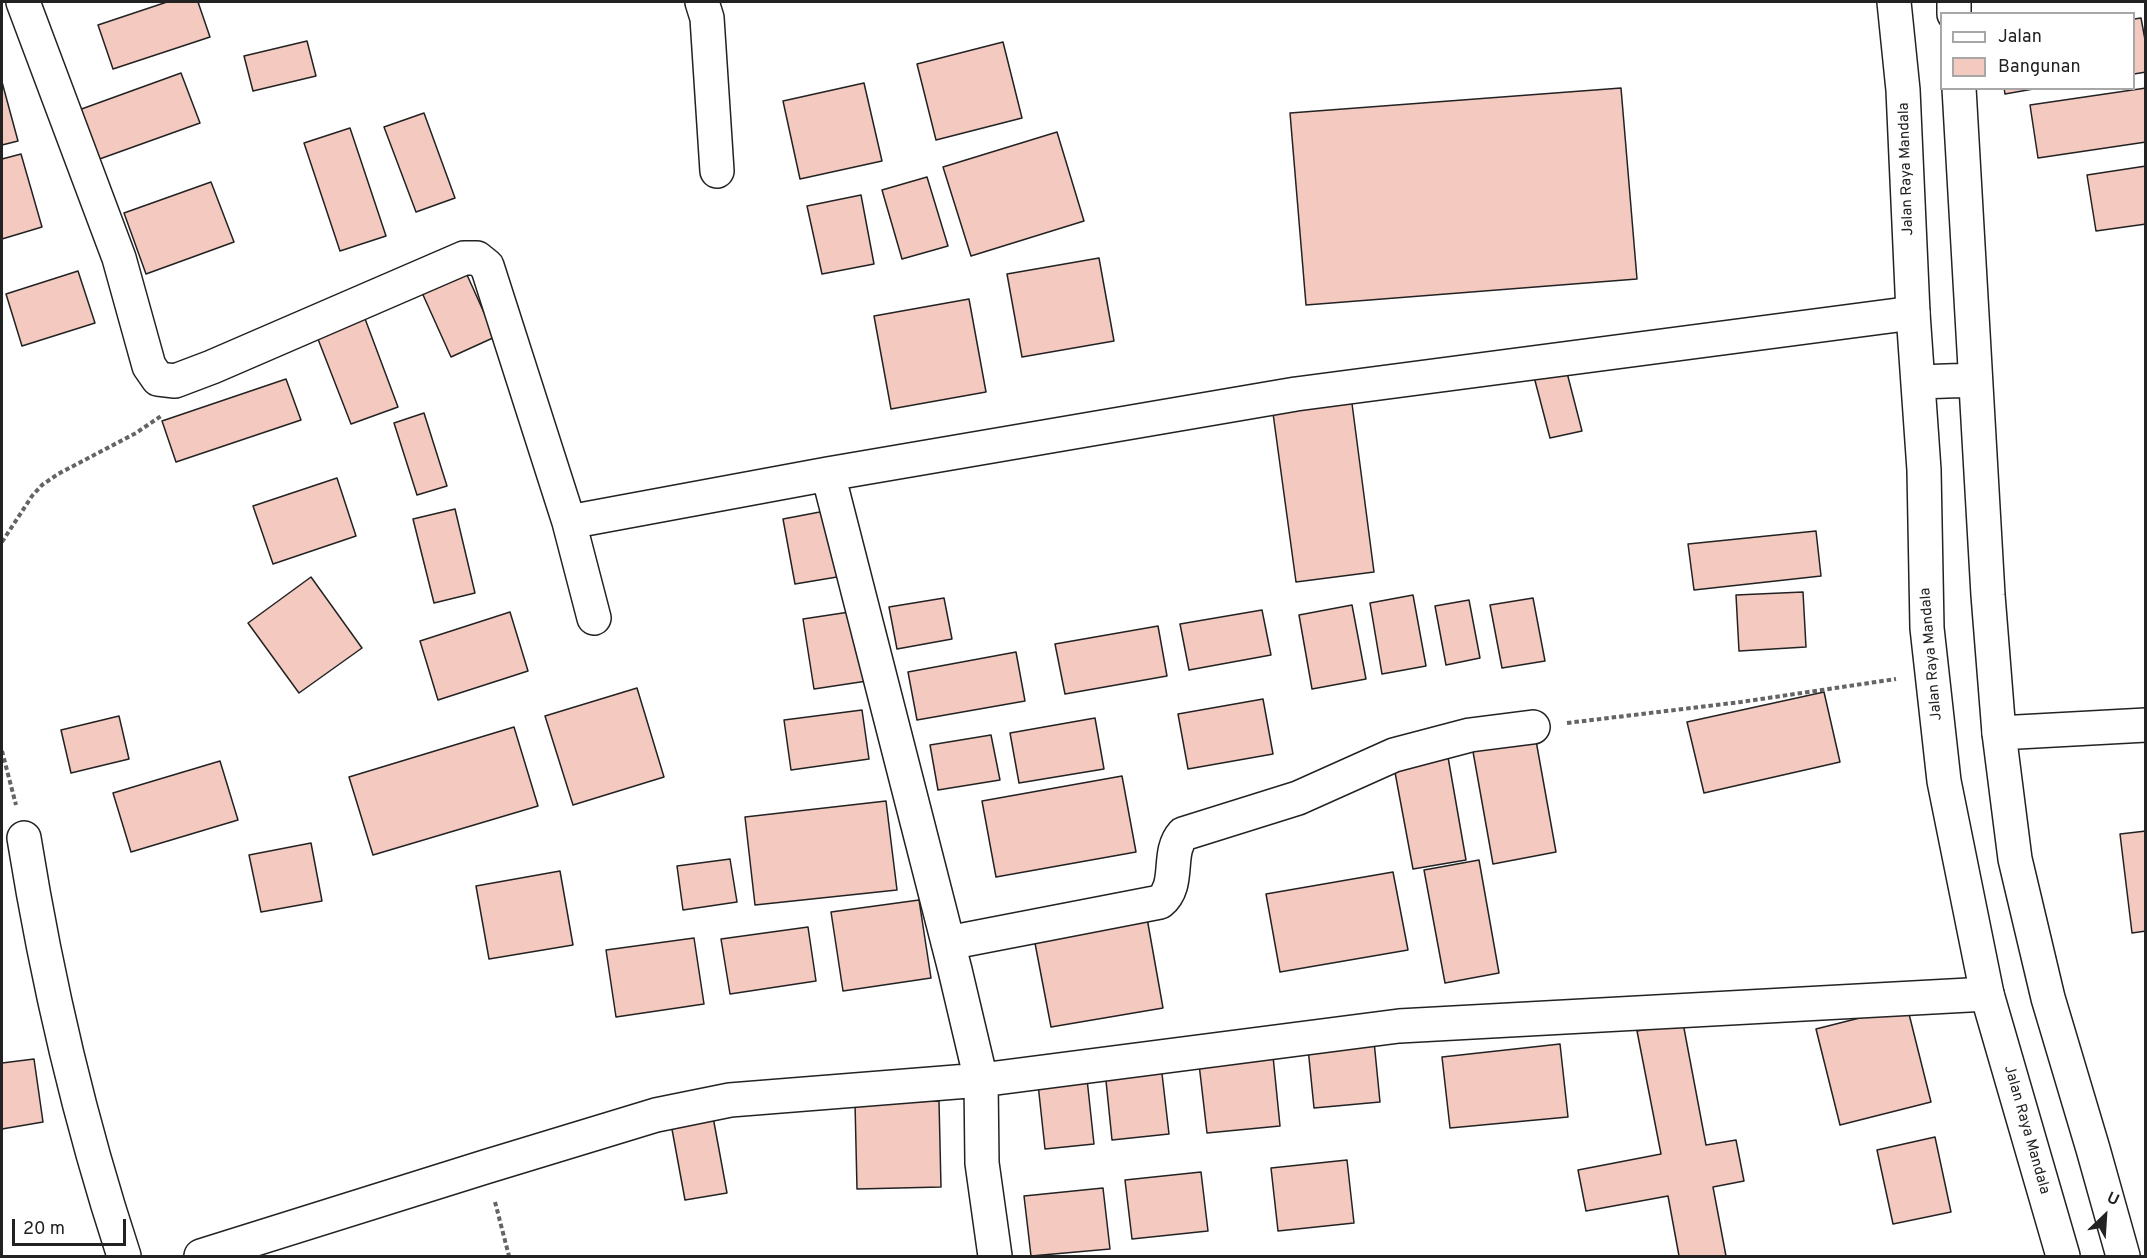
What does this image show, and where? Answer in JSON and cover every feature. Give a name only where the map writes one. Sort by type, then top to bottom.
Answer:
[{"type":"main road","points":[[23,2],[119,258],[149,366],[158,379],[175,381],[212,367],[464,258],[477,258],[488,266],[569,522],[594,618]]},
{"type":"main road","points":[[702,2],[707,18],[717,171]]},
{"type":"main road","name":"Jalan Raya Mandala","points":[[1894,2],[1903,90],[1913,313],[1924,470],[1927,628],[1944,781],[1987,994],[2063,1257]]},
{"type":"main road","points":[[1959,90],[1970,262],[1974,380],[1999,734],[2015,859],[2048,998],[2123,1257]]},
{"type":"main road","points":[[569,522],[828,474],[1296,394],[1913,313]]},
{"type":"main road","points":[[1919,382],[1974,380]]},
{"type":"main road","points":[[828,474],[981,1080],[982,1163],[995,1257]]},
{"type":"main road","points":[[1999,734],[2145,725]]},
{"type":"main road","points":[[948,943],[1160,902],[1167,897],[1171,888],[1175,848],[1178,839],[1183,834],[1298,798],[1394,754],[1470,735],[1533,727]]},
{"type":"main road","points":[[18,856],[43,951],[69,1067],[106,1203],[124,1257]]},
{"type":"main road","points":[[201,1257],[656,1115],[730,1100],[981,1080],[1399,1026],[1987,994]]},
{"type":"path","points":[[2,542],[32,496],[42,485],[58,474],[136,433],[166,413],[172,400],[175,381]]},
{"type":"path","points":[[1533,727],[1741,702],[1932,674]]},
{"type":"path","points":[[2,751],[18,856]]},
{"type":"path","points":[[485,1167],[510,1257]]},
{"type":"building","points":[[167,2],[198,2],[210,37],[113,69],[98,25]]},
{"type":"building","points":[[2141,18],[2146,45],[2146,72],[2135,74],[2135,19]]},
{"type":"building","points":[[307,41],[316,76],[253,91],[244,56]]},
{"type":"building","points":[[1003,42],[1022,118],[936,140],[917,64]]},
{"type":"building","points":[[181,73],[200,123],[94,161],[76,111]]},
{"type":"building","points":[[2,82],[18,141],[2,145]]},
{"type":"building","points":[[864,83],[882,161],[800,179],[783,101]]},
{"type":"building","points":[[1621,88],[1637,279],[1306,305],[1290,113]]},
{"type":"building","points":[[2146,88],[2146,142],[2038,158],[2030,105]]},
{"type":"building","points":[[2004,90],[2028,90],[2005,94]]},
{"type":"building","points":[[424,113],[455,198],[416,212],[384,127]]},
{"type":"building","points":[[350,128],[386,236],[340,251],[304,143]]},
{"type":"building","points":[[1057,132],[1084,221],[971,256],[943,167]]},
{"type":"building","points":[[21,154],[42,227],[2,239],[2,159]]},
{"type":"building","points":[[2146,166],[2146,224],[2096,231],[2087,175]]},
{"type":"building","points":[[927,177],[948,246],[902,259],[882,190]]},
{"type":"building","points":[[211,182],[234,242],[146,274],[124,213]]},
{"type":"building","points":[[861,195],[874,264],[822,274],[807,206]]},
{"type":"building","points":[[1099,258],[1114,341],[1022,357],[1007,274]]},
{"type":"building","points":[[463,266],[495,337],[451,357],[419,286]]},
{"type":"building","points":[[78,271],[95,323],[22,346],[6,294]]},
{"type":"building","points":[[969,299],[986,392],[891,409],[874,316]]},
{"type":"building","points":[[364,316],[398,407],[351,424],[316,334]]},
{"type":"building","points":[[1565,365],[1582,431],[1550,438],[1533,373]]},
{"type":"building","points":[[286,379],[301,420],[176,462],[162,421]]},
{"type":"building","points":[[1351,396],[1374,572],[1296,582],[1272,406]]},
{"type":"building","points":[[424,413],[447,486],[417,495],[394,423]]},
{"type":"building","points":[[337,478],[356,536],[273,564],[253,506]]},
{"type":"building","points":[[455,509],[475,593],[434,603],[413,519]]},
{"type":"building","points":[[825,511],[837,577],[795,584],[783,519]]},
{"type":"building","points":[[1816,531],[1821,576],[1694,590],[1688,544]]},
{"type":"building","points":[[311,577],[362,648],[299,693],[248,623]]},
{"type":"building","points":[[1803,592],[1806,647],[1739,651],[1736,595]]},
{"type":"building","points":[[1413,595],[1426,666],[1382,674],[1370,603]]},
{"type":"building","points":[[944,598],[952,639],[897,649],[889,607]]},
{"type":"building","points":[[1533,598],[1545,661],[1502,668],[1490,605]]},
{"type":"building","points":[[1469,600],[1480,658],[1446,665],[1435,606]]},
{"type":"building","points":[[1352,605],[1366,679],[1312,689],[1299,615]]},
{"type":"building","points":[[1262,610],[1271,655],[1189,670],[1180,624]]},
{"type":"building","points":[[856,611],[867,681],[814,689],[803,619]]},
{"type":"building","points":[[510,612],[528,671],[438,700],[420,641]]},
{"type":"building","points":[[1158,626],[1167,676],[1065,694],[1055,644]]},
{"type":"building","points":[[1016,652],[1025,701],[917,720],[908,672]]},
{"type":"building","points":[[637,688],[664,777],[573,805],[545,716]]},
{"type":"building","points":[[1824,692],[1840,762],[1704,793],[1687,722]]},
{"type":"building","points":[[1263,699],[1273,754],[1188,769],[1178,714]]},
{"type":"building","points":[[862,710],[869,759],[791,770],[784,720]]},
{"type":"building","points":[[119,716],[129,759],[71,773],[61,730]]},
{"type":"building","points":[[1095,718],[1104,769],[1019,783],[1010,733]]},
{"type":"building","points":[[514,727],[538,806],[373,855],[349,777]]},
{"type":"building","points":[[991,735],[1000,780],[938,790],[930,745]]},
{"type":"building","points":[[1535,735],[1556,852],[1493,864],[1472,746]]},
{"type":"building","points":[[1448,757],[1466,860],[1413,869],[1394,767]]},
{"type":"building","points":[[220,761],[238,820],[131,852],[113,793]]},
{"type":"building","points":[[1122,776],[1136,852],[996,877],[982,801]]},
{"type":"building","points":[[886,801],[897,890],[755,905],[745,817]]},
{"type":"building","points":[[2146,831],[2146,931],[2132,933],[2120,834]]},
{"type":"building","points":[[311,843],[322,901],[261,912],[249,855]]},
{"type":"building","points":[[730,859],[737,902],[683,910],[677,866]]},
{"type":"building","points":[[1479,860],[1499,973],[1445,983],[1424,870]]},
{"type":"building","points":[[560,871],[573,945],[489,959],[476,886]]},
{"type":"building","points":[[1393,872],[1408,950],[1280,972],[1266,894]]},
{"type":"building","points":[[919,900],[931,978],[843,991],[831,912]]},
{"type":"building","points":[[1147,918],[1163,1008],[1051,1027],[1034,938]]},
{"type":"building","points":[[808,927],[816,981],[730,994],[721,939]]},
{"type":"building","points":[[694,938],[704,1004],[616,1017],[606,950]]},
{"type":"building","points":[[1907,1006],[1931,1102],[1840,1125],[1816,1029]]},
{"type":"building","points":[[1683,1023],[1706,1145],[1736,1140],[1744,1181],[1713,1187],[1726,1256],[1679,1256],[1668,1196],[1586,1211],[1578,1170],[1661,1154],[1637,1031]]},
{"type":"building","points":[[1373,1031],[1380,1102],[1314,1108],[1307,1038]]},
{"type":"building","points":[[1560,1044],[1568,1117],[1450,1128],[1442,1057]]},
{"type":"building","points":[[1273,1056],[1280,1126],[1207,1133],[1199,1064]]},
{"type":"building","points":[[34,1059],[43,1122],[2,1129],[2,1063]]},
{"type":"building","points":[[1161,1065],[1169,1134],[1112,1140],[1105,1071]]},
{"type":"building","points":[[1087,1079],[1094,1144],[1045,1149],[1038,1084]]},
{"type":"building","points":[[939,1101],[941,1187],[857,1189],[855,1103]]},
{"type":"building","points":[[711,1106],[727,1193],[685,1200],[669,1113]]},
{"type":"building","points":[[1935,1137],[1951,1212],[1893,1224],[1877,1150]]},
{"type":"building","points":[[1347,1160],[1354,1223],[1278,1231],[1271,1168]]},
{"type":"building","points":[[1201,1172],[1208,1231],[1132,1239],[1125,1180]]},
{"type":"building","points":[[1103,1188],[1110,1249],[1031,1256],[1024,1196]]}]
